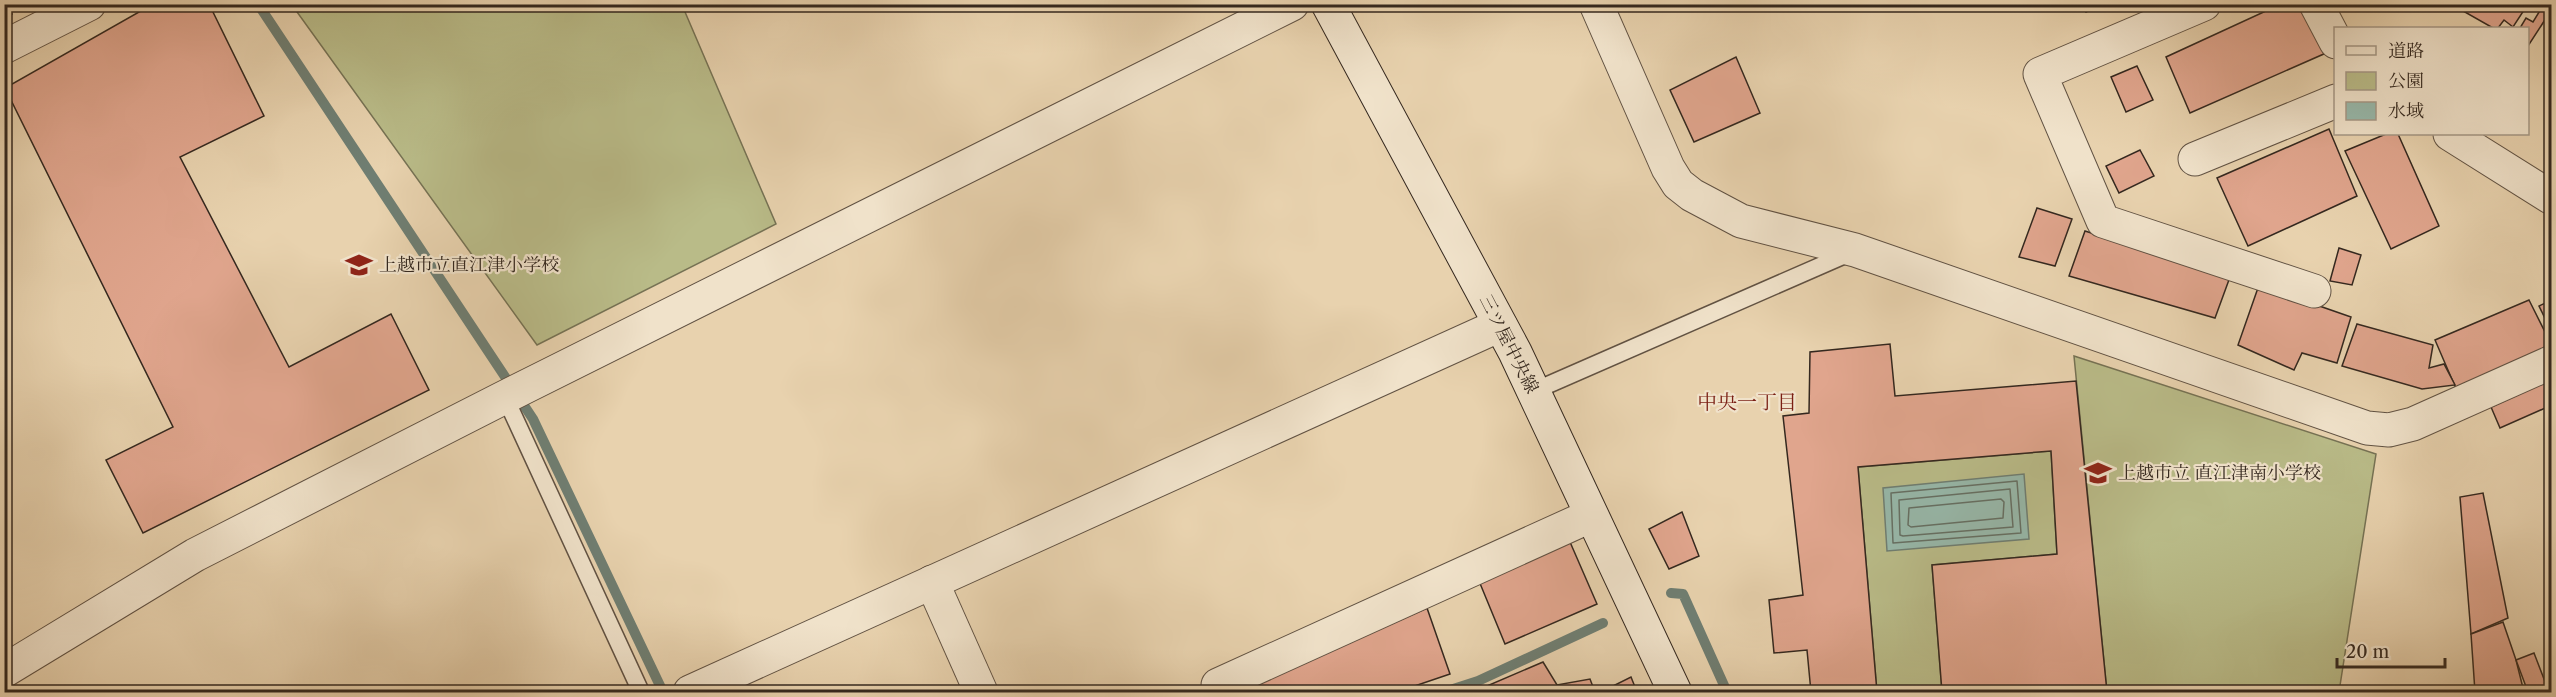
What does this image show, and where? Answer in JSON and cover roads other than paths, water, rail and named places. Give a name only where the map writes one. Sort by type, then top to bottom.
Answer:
[{"type":"street","points":[[4,47],[89,4]]},
{"type":"street","points":[[4,671],[195,555],[505,397],[1292,4]]},
{"type":"street","name":"三ツ屋中央線","points":[[1328,4],[1534,391],[1590,516],[1675,693]]},
{"type":"street","points":[[1596,4],[1668,168],[1678,184],[1692,195],[1741,221],[1855,250],[2367,428],[2389,430],[2413,424],[2552,362]]},
{"type":"street","points":[[2204,4],[2040,74],[2103,221],[2314,291]]},
{"type":"street","points":[[2316,4],[2334,38]]},
{"type":"street","points":[[2195,159],[2334,101]]},
{"type":"street","points":[[2452,135],[2552,198]]},
{"type":"street","points":[[690,693],[1500,325]]},
{"type":"street","points":[[1218,685],[1590,516]]},
{"type":"street","points":[[932,582],[981,693]]},
{"type":"lane","points":[[1534,391],[1855,250]]},
{"type":"lane","points":[[505,397],[640,693]]},
{"type":"water","points":[[2024,474],[2029,539],[1887,551],[1883,488]]},
{"type":"waterway","points":[[258,4],[533,419],[663,692]]},
{"type":"waterway","points":[[1671,593],[1683,594],[1727,692]]},
{"type":"waterway","points":[[1444,692],[1478,681],[1603,623]]},
{"type":"place","name":"上越市立直江津小学校","points":[[359,265]]},
{"type":"place","name":"上越市立 直江津南小学校","points":[[2098,473]]},
{"type":"district","name":"中央一丁目","points":[[1747,402]]}]
